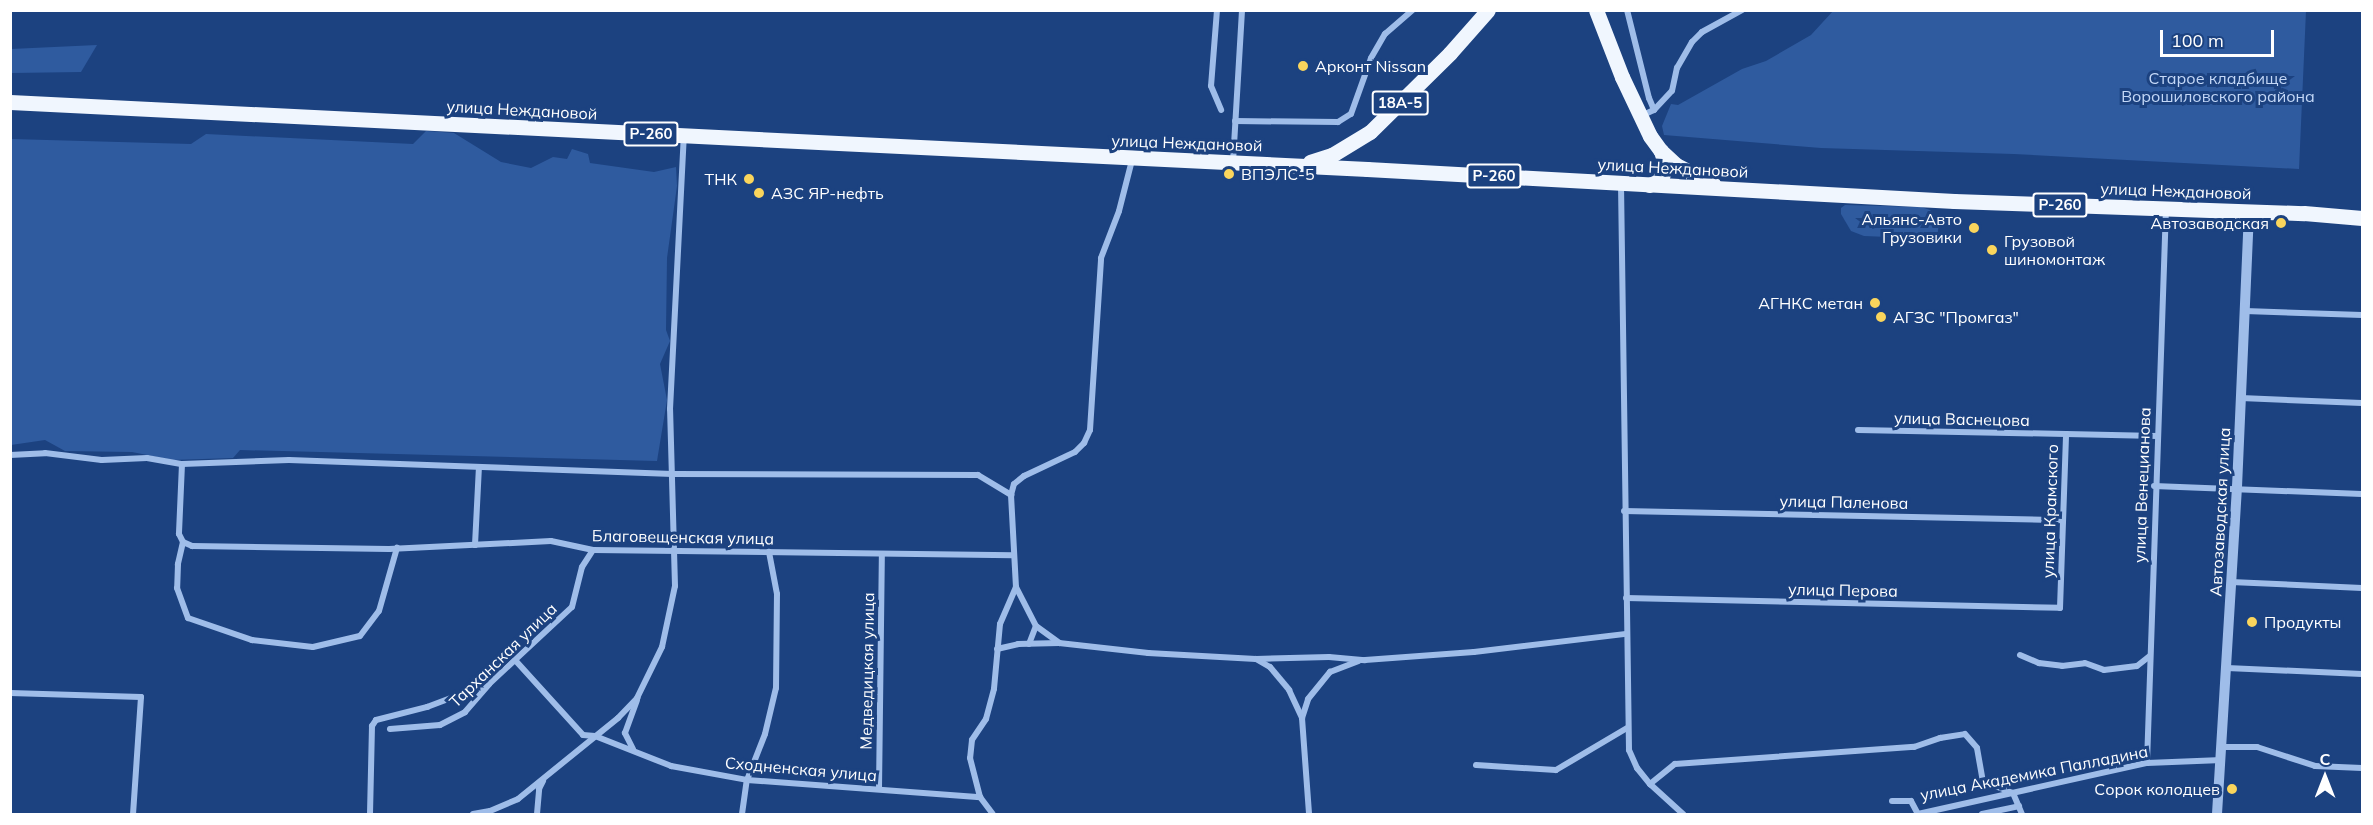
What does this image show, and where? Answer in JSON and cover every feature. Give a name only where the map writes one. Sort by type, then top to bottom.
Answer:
[{"type":"highway","name":"18А-5","points":[[1292,165],[1332,155],[1370,132],[1450,53],[1488,10]]},
{"type":"highway","points":[[1596,10],[1647,113],[1665,164],[1664,174],[1657,182],[1649,185]]},
{"type":"highway","name":"улица Неждановой","points":[[10,102],[1132,159],[1292,165],[1954,201],[2249,211],[2362,218]]},
{"type":"highway","points":[[1367,169],[1362,160],[1361,151],[1370,132]]},
{"type":"highway","points":[[1661,151],[1687,172],[1727,188]]},
{"type":"street","points":[[1217,10],[1211,86],[1221,110]]},
{"type":"street","points":[[1233,163],[1242,10]]},
{"type":"street","points":[[1235,121],[1338,122],[1351,114],[1371,58],[1385,34],[1413,10]]},
{"type":"street","points":[[1627,10],[1647,113],[1672,92],[1677,68],[1692,42],[1702,32],[1742,10]]},
{"type":"street","points":[[633,750],[625,733],[637,698],[651,673],[668,628],[675,586],[671,375],[684,136]]},
{"type":"street","points":[[1059,643],[1036,626],[1016,587],[1011,495],[1014,484],[1024,476],[1075,452],[1084,443],[1090,430],[1101,258],[1119,211],[1132,159]]},
{"type":"street","points":[[1621,184],[1629,750],[1637,768],[1650,784],[1683,814]]},
{"type":"street","name":"улица Венецианова","points":[[2147,763],[2154,486],[2166,209]]},
{"type":"street","name":"Автозаводская улица","points":[[2217,814],[2223,747],[2237,487],[2249,211]]},
{"type":"street","points":[[2245,311],[2362,315]]},
{"type":"street","points":[[2241,398],[2362,403]]},
{"type":"street","name":"улица Васнецова","points":[[1858,430],[2066,434]]},
{"type":"street","name":"улица Крамского","points":[[2060,608],[2066,434],[2157,436]]},
{"type":"street","points":[[10,455],[45,453],[102,460],[147,458],[182,464],[289,460],[673,474],[978,475],[1011,495]]},
{"type":"street","points":[[182,464],[179,534],[183,542],[178,564],[177,588],[188,618],[252,640],[313,647],[360,636],[380,611],[397,548]]},
{"type":"street","points":[[475,545],[479,467]]},
{"type":"street","points":[[2154,486],[2237,487],[2362,494]]},
{"type":"street","name":"улица Паленова","points":[[1624,511],[2063,520]]},
{"type":"street","name":"Благовещенская улица","points":[[183,542],[192,546],[397,548],[551,541],[593,550],[1013,555]]},
{"type":"street","name":"Тарханская улица","points":[[390,729],[441,725],[453,721],[572,606],[582,567],[593,550]]},
{"type":"street","points":[[742,814],[747,780],[765,734],[776,688],[777,594],[769,552]]},
{"type":"street","name":"Медведицкая улица","points":[[879,789],[882,554]]},
{"type":"street","points":[[2231,582],[2362,588]]},
{"type":"street","points":[[993,814],[980,797],[970,758],[972,740],[986,719],[993,689],[1000,624],[1016,587]]},
{"type":"street","name":"улица Перова","points":[[1626,598],[2060,608]]},
{"type":"street","points":[[1029,644],[1036,626]]},
{"type":"street","points":[[1309,814],[1302,718],[1308,699],[1330,672],[1345,664],[1365,660],[1474,652],[1626,634]]},
{"type":"street","points":[[997,649],[1007,645],[1059,643],[1148,653],[1256,659],[1329,657],[1365,660]]},
{"type":"street","points":[[2020,655],[2039,663],[2062,666],[2085,663],[2104,670],[2137,666],[2150,657]]},
{"type":"street","points":[[1256,659],[1282,679],[1302,718]]},
{"type":"street","name":"Сходненская улица","points":[[515,660],[583,735],[595,736],[671,766],[747,780],[980,797]]},
{"type":"street","points":[[2227,668],[2362,674]]},
{"type":"street","points":[[370,814],[372,726],[376,720],[427,707],[489,684]]},
{"type":"street","points":[[10,693],[141,697],[133,814]]},
{"type":"street","points":[[468,693],[475,701]]},
{"type":"street","points":[[476,814],[490,812],[518,799],[618,718],[637,698]]},
{"type":"street","points":[[1476,765],[1556,770],[1627,728]]},
{"type":"street","points":[[1650,784],[1675,764],[1914,747],[1940,738],[1965,734],[1977,748],[1983,781],[2013,793],[2022,814]]},
{"type":"street","points":[[2223,747],[2256,747],[2315,766],[2362,768]]},
{"type":"street","name":"улица Академика Палладина","points":[[1892,801],[1911,801],[1918,814],[2147,763],[2222,760]]},
{"type":"street","points":[[537,814],[539,789],[547,776]]},
{"type":"street","points":[[1982,814],[2019,806]]},
{"type":"green space","name":"Старое кладбище Ворошиловского района","points":[[1833,11],[2306,11],[2299,169],[2014,154],[1821,148],[1664,135],[1662,126],[1671,104],[1678,105],[1742,69],[1766,61],[1811,35]]},
{"type":"green space","points":[[97,45],[81,72],[11,73],[11,49]]},
{"type":"green space","points":[[426,131],[454,133],[501,162],[531,168],[553,157],[567,159],[572,149],[588,154],[590,163],[654,172],[676,167],[677,186],[667,258],[666,330],[670,341],[660,364],[667,400],[657,461],[240,450],[233,458],[172,460],[132,452],[65,451],[45,440],[11,445],[11,139],[191,144],[206,134],[413,144]]},
{"type":"green space","points":[[1845,205],[1921,207],[1930,210],[1939,222],[1937,239],[1864,236],[1851,231],[1841,214],[1841,208]]},
{"type":"place","name":"Арконт Nissan","points":[[1303,66]]},
{"type":"place","name":"ВПЭЛС-5","points":[[1229,174]]},
{"type":"place","name":"ТНК","points":[[749,179]]},
{"type":"place","name":"АЗС ЯР-нефть","points":[[759,193]]},
{"type":"place","name":"Автозаводская","points":[[2281,223]]},
{"type":"place","name":"Альянс-Авто Грузовики","points":[[1974,228]]},
{"type":"place","name":"Грузовой шиномонтаж","points":[[1992,250]]},
{"type":"place","name":"АГНКС метан","points":[[1875,303]]},
{"type":"place","name":"АГЗС \"Промгаз\"","points":[[1881,317]]},
{"type":"place","name":"Продукты","points":[[2252,622]]},
{"type":"place","name":"Сорок колодцев","points":[[2232,789]]}]
